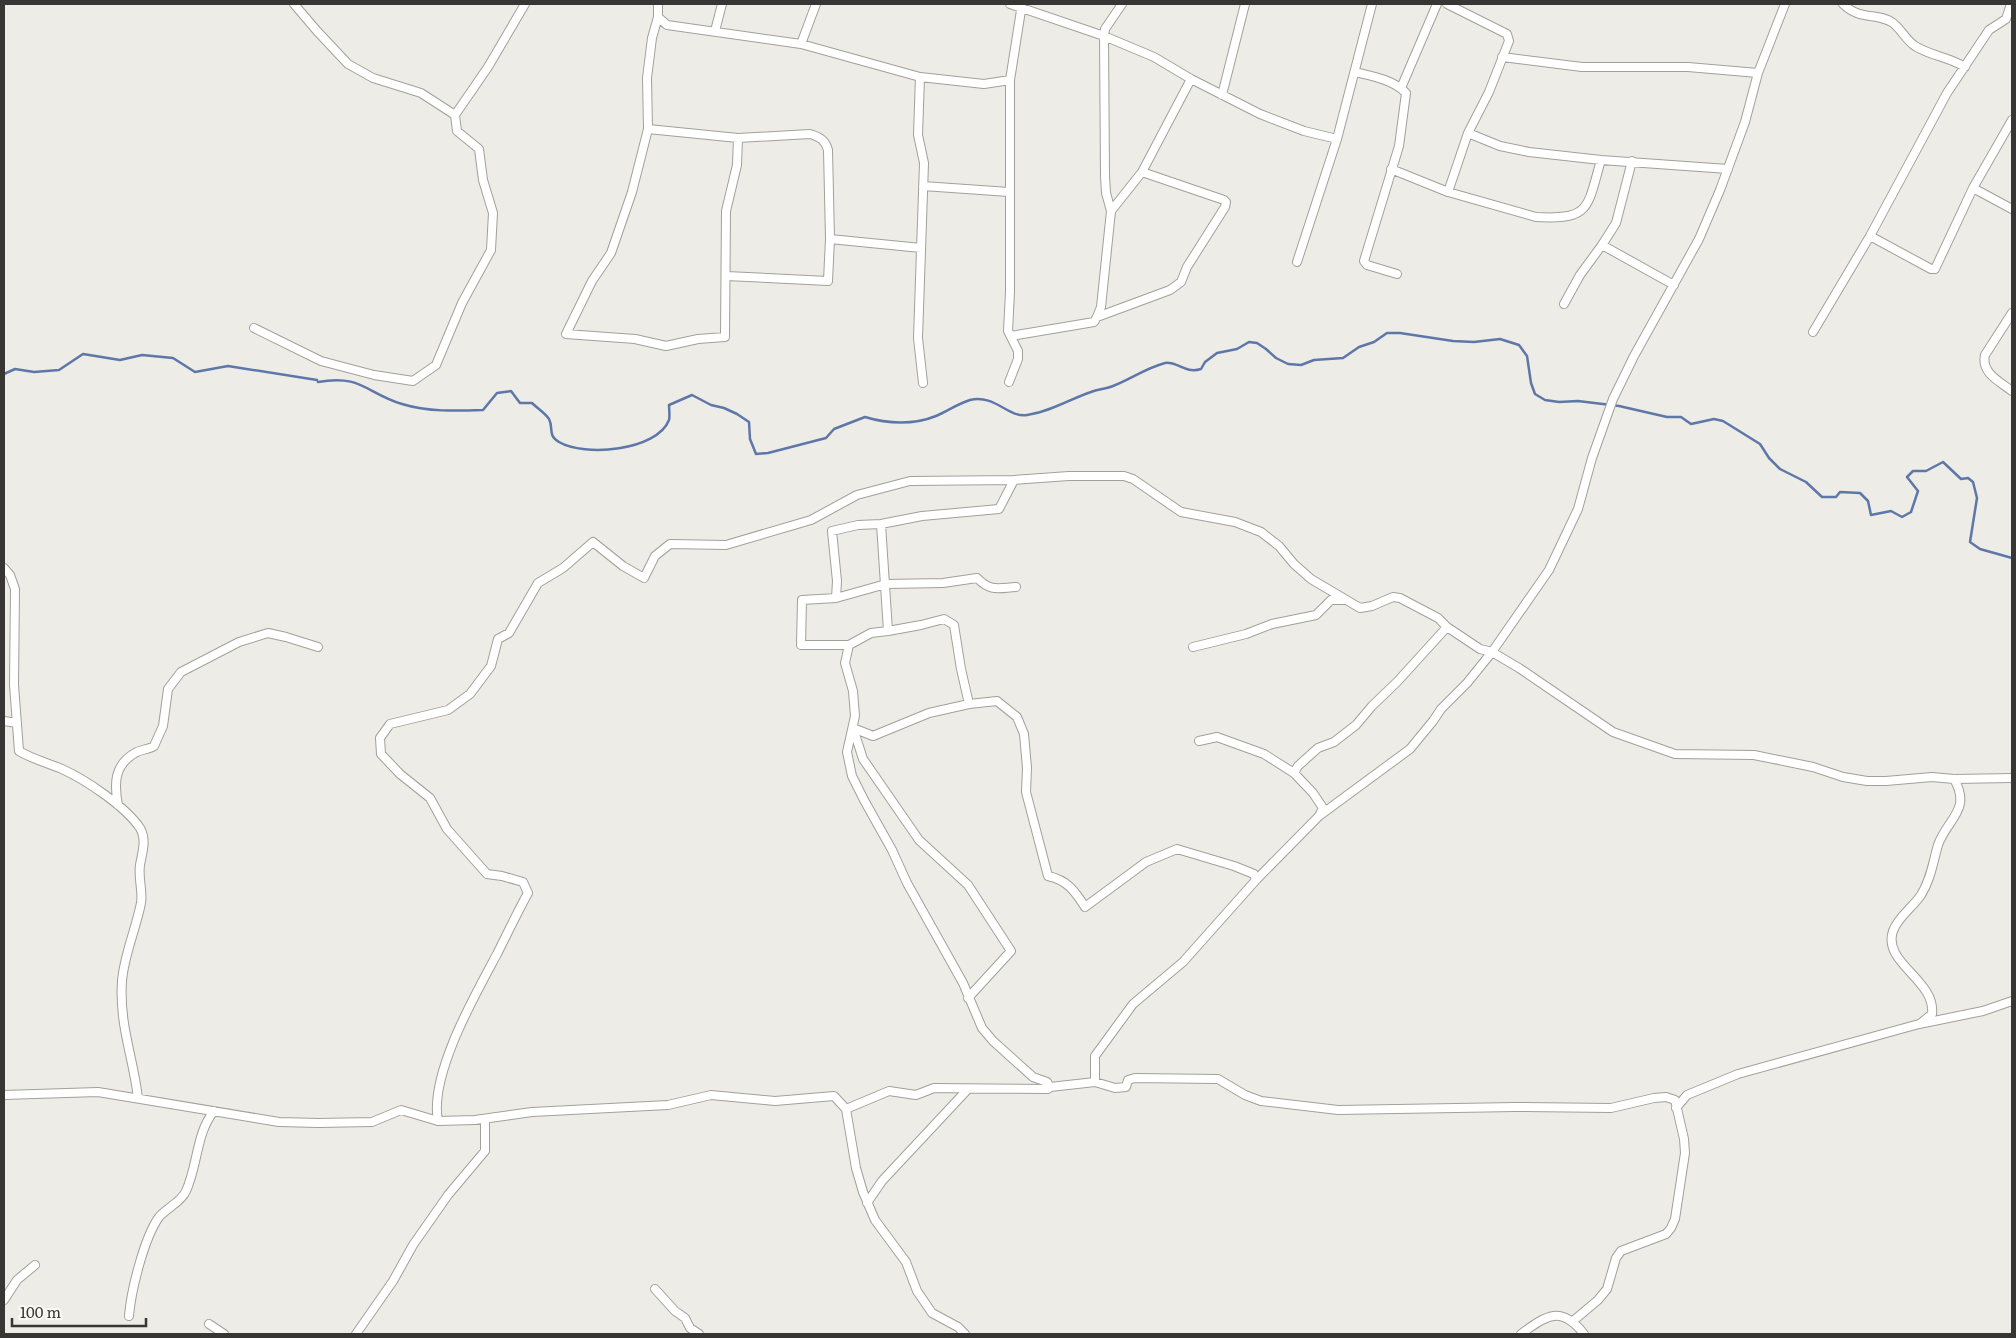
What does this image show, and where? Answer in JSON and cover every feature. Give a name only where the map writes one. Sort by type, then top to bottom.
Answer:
[{"type":"street","points":[[294,4],[348,64],[372,78],[421,93],[455,115]]},
{"type":"street","points":[[254,328],[321,361],[374,375],[413,381],[436,365],[462,303],[492,250],[493,213],[483,180],[479,149],[456,131],[455,115],[488,66],[525,4]]},
{"type":"street","points":[[658,4],[658,17],[652,38],[647,78],[648,129],[632,192],[611,252],[592,281],[566,334],[635,340],[666,346],[698,339],[724,337],[726,210],[737,165],[738,138]]},
{"type":"street","points":[[715,30],[722,4]]},
{"type":"street","points":[[801,44],[816,4]]},
{"type":"street","points":[[1010,4],[1022,6],[1104,36],[1154,57],[1191,79],[1260,114],[1304,131],[1337,139]]},
{"type":"street","points":[[1098,318],[1101,307],[1112,211],[1106,193],[1105,176],[1104,36],[1105,30],[1122,4]]},
{"type":"street","points":[[1222,95],[1245,4]]},
{"type":"street","points":[[1297,262],[1337,139],[1372,4]]},
{"type":"street","points":[[1401,88],[1437,4]]},
{"type":"street","points":[[1447,4],[1507,34],[1509,41],[1489,92],[1468,133],[1448,192]]},
{"type":"street","points":[[1095,1082],[1095,1056],[1133,1004],[1183,962],[1256,880],[1319,816],[1410,749],[1433,722],[1441,709],[1467,683],[1492,652],[1549,570],[1578,509],[1592,458],[1613,400],[1634,356],[1699,239],[1728,169],[1745,122],[1758,73],[1785,4]]},
{"type":"street","points":[[1843,4],[1857,14],[1893,23],[1913,45],[1939,58],[1952,59],[1965,66]]},
{"type":"street","points":[[1812,332],[1870,236],[1947,93],[1989,30],[2009,21],[2011,4]]},
{"type":"street","points":[[1009,382],[1018,359],[1018,351],[1008,331],[1010,292],[1010,80],[1022,6]]},
{"type":"street","points":[[658,17],[667,25],[715,30],[801,44],[920,77],[984,84],[1010,80]]},
{"type":"street","points":[[1502,57],[1582,67],[1697,67],[1758,73]]},
{"type":"street","points":[[1355,72],[1375,77],[1401,88],[1406,93],[1407,100],[1398,146],[1364,261],[1367,266],[1397,274]]},
{"type":"street","points":[[920,77],[918,135],[923,154],[924,186],[918,338],[923,383]]},
{"type":"street","points":[[1112,211],[1142,172],[1191,79]]},
{"type":"street","points":[[1870,236],[1931,269],[1935,269],[1973,188],[2012,121]]},
{"type":"street","points":[[648,129],[738,138],[810,134],[818,136],[826,143],[828,150],[830,239],[828,281],[726,276]]},
{"type":"street","points":[[1468,133],[1500,146],[1601,160],[1728,169]]},
{"type":"street","points":[[1391,169],[1448,192],[1536,217],[1573,216],[1582,211],[1589,202],[1601,160]]},
{"type":"street","points":[[1564,304],[1580,275],[1616,223],[1632,161]]},
{"type":"street","points":[[1011,336],[1094,322],[1098,318],[1170,290],[1181,282],[1187,267],[1226,202],[1142,172]]},
{"type":"street","points":[[924,186],[1009,192]]},
{"type":"street","points":[[1973,188],[2012,209]]},
{"type":"street","points":[[830,239],[921,248]]},
{"type":"street","points":[[1602,245],[1674,285]]},
{"type":"street","points":[[2012,313],[1985,355],[1983,363],[1986,370],[2012,391]]},
{"type":"street","points":[[438,1121],[436,1108],[440,1077],[467,1010],[528,893],[523,882],[487,874],[446,829],[430,798],[400,774],[381,754],[380,738],[390,724],[448,710],[470,694],[491,666],[498,639],[509,633],[538,583],[563,568],[593,542],[623,566],[644,578],[655,556],[670,544],[726,545],[811,520],[857,495],[910,481],[1124,476],[1133,479],[1181,512],[1235,522],[1261,532],[1279,546],[1311,579],[1360,608],[1372,606],[1393,597],[1400,598],[1438,618],[1447,627],[1480,649],[1492,652],[1520,668],[1613,732],[1675,754],[1754,755],[1813,767],[1844,777],[1867,781],[1886,782],[1932,777],[1954,779],[2012,778]]},
{"type":"street","points":[[836,598],[837,581],[832,531],[858,525],[881,524],[922,516],[1000,509],[1014,480]]},
{"type":"street","points":[[881,524],[888,631]]},
{"type":"street","points":[[4,568],[10,575],[15,589],[14,685],[20,752],[64,770],[104,794],[118,805],[141,830],[144,838],[140,867],[141,902],[122,979],[121,1010],[126,1043],[135,1074],[138,1098]]},
{"type":"street","points":[[969,704],[960,669],[954,625],[944,619],[921,625],[871,633],[849,645],[801,645],[802,600],[836,598],[886,584],[944,583],[977,578],[984,586],[991,589],[1016,587]]},
{"type":"street","points":[[1193,647],[1246,634],[1272,624],[1316,615],[1331,600],[1338,599],[1350,602]]},
{"type":"street","points":[[1294,773],[1298,766],[1318,748],[1334,742],[1356,725],[1447,627]]},
{"type":"street","points":[[118,805],[115,783],[116,774],[131,755],[154,746],[163,726],[168,689],[181,672],[239,642],[268,633],[318,647]]},
{"type":"street","points":[[849,645],[844,663],[853,691],[855,716],[847,752],[852,776],[892,850],[907,883],[934,928],[978,1020],[993,1041],[1033,1077],[1047,1082],[1050,1087]]},
{"type":"street","points":[[853,728],[873,736],[929,713],[969,704],[997,701],[1017,717],[1024,734],[1027,768],[1026,792],[1048,876],[1061,879],[1069,885],[1085,906],[1146,862],[1177,849],[1234,866],[1254,874],[1256,880]]},
{"type":"street","points":[[4,720],[16,723]]},
{"type":"street","points":[[853,728],[863,760],[919,840],[968,885],[1011,951],[968,998]]},
{"type":"street","points":[[1199,741],[1217,737],[1247,746],[1264,754],[1294,773],[1313,793],[1323,808],[1319,816]]},
{"type":"street","points":[[1919,1024],[1932,1014],[1932,1007],[1920,982],[1896,955],[1893,932],[1920,896],[1930,878],[1939,843],[1956,816],[1960,794],[1954,779]]},
{"type":"street","points":[[1676,1108],[1687,1095],[1738,1074],[1919,1024],[1983,1011],[2012,1001]]},
{"type":"street","points":[[846,1108],[889,1091],[916,1095],[934,1088],[1048,1089],[1050,1087],[1095,1082],[1115,1088],[1126,1086],[1128,1080],[1134,1078],[1218,1079],[1245,1095],[1261,1101],[1338,1110],[1515,1107],[1611,1108],[1654,1098],[1666,1097],[1675,1100],[1684,1139],[1685,1153],[1672,1228],[1666,1234],[1621,1251],[1616,1258],[1607,1289],[1598,1300],[1573,1321]]},
{"type":"street","points":[[867,1203],[882,1181],[968,1089]]},
{"type":"street","points":[[4,1095],[98,1092],[280,1122],[318,1123],[372,1122],[401,1110],[438,1121],[485,1119],[541,1112],[660,1105],[711,1095],[775,1101],[834,1096],[846,1108],[856,1168],[867,1203],[875,1220],[910,1268],[917,1292],[932,1313],[958,1327],[965,1334]]},
{"type":"street","points":[[129,1316],[131,1292],[146,1246],[158,1219],[185,1194],[191,1181],[204,1126],[214,1111]]},
{"type":"street","points":[[356,1334],[393,1281],[413,1245],[448,1195],[485,1151],[485,1119]]},
{"type":"street","points":[[4,1300],[17,1280],[35,1265]]},
{"type":"street","points":[[655,1289],[675,1311],[685,1318],[690,1328],[699,1334]]},
{"type":"street","points":[[1522,1334],[1542,1319],[1550,1316],[1573,1321],[1584,1334]]},
{"type":"street","points":[[209,1324],[224,1334]]},
{"type":"waterway","points":[[318,382],[344,381],[363,386],[390,400],[412,407],[463,411],[483,410],[497,393],[511,391],[520,403],[532,403],[549,419],[553,437],[559,442],[570,447],[602,450],[636,445],[650,439],[662,430],[669,420],[669,405],[692,395],[711,405],[737,414],[749,422],[750,439],[756,454],[768,453],[826,438],[834,429],[865,417],[892,422],[919,421],[936,416],[970,400],[987,400],[1014,413],[1027,415],[1113,386],[1165,363],[1190,370],[1201,369],[1205,362],[1217,353],[1237,349],[1249,342],[1257,343],[1276,358],[1288,364],[1301,365],[1314,360],[1343,358],[1359,347],[1374,342],[1387,333],[1400,333],[1453,341],[1474,342],[1500,339],[1519,345],[1527,356],[1531,383],[1535,394],[1545,400],[1559,402],[1578,401],[1619,406],[1667,417],[1681,417],[1691,424],[1714,419],[1723,421],[1760,444],[1769,458],[1780,469],[1806,482],[1822,497],[1836,497],[1840,492],[1860,493],[1868,501],[1871,515],[1891,511],[1902,517],[1911,512],[1918,491],[1907,477],[1913,471],[1926,471],[1943,462],[1961,479],[1968,478],[1973,482],[1977,498],[1970,542],[1980,549],[2012,558]]},
{"type":"waterway","points":[[4,374],[15,369],[34,372],[59,370],[83,354],[120,360],[142,355],[173,358],[195,372],[228,366],[317,380]]}]
